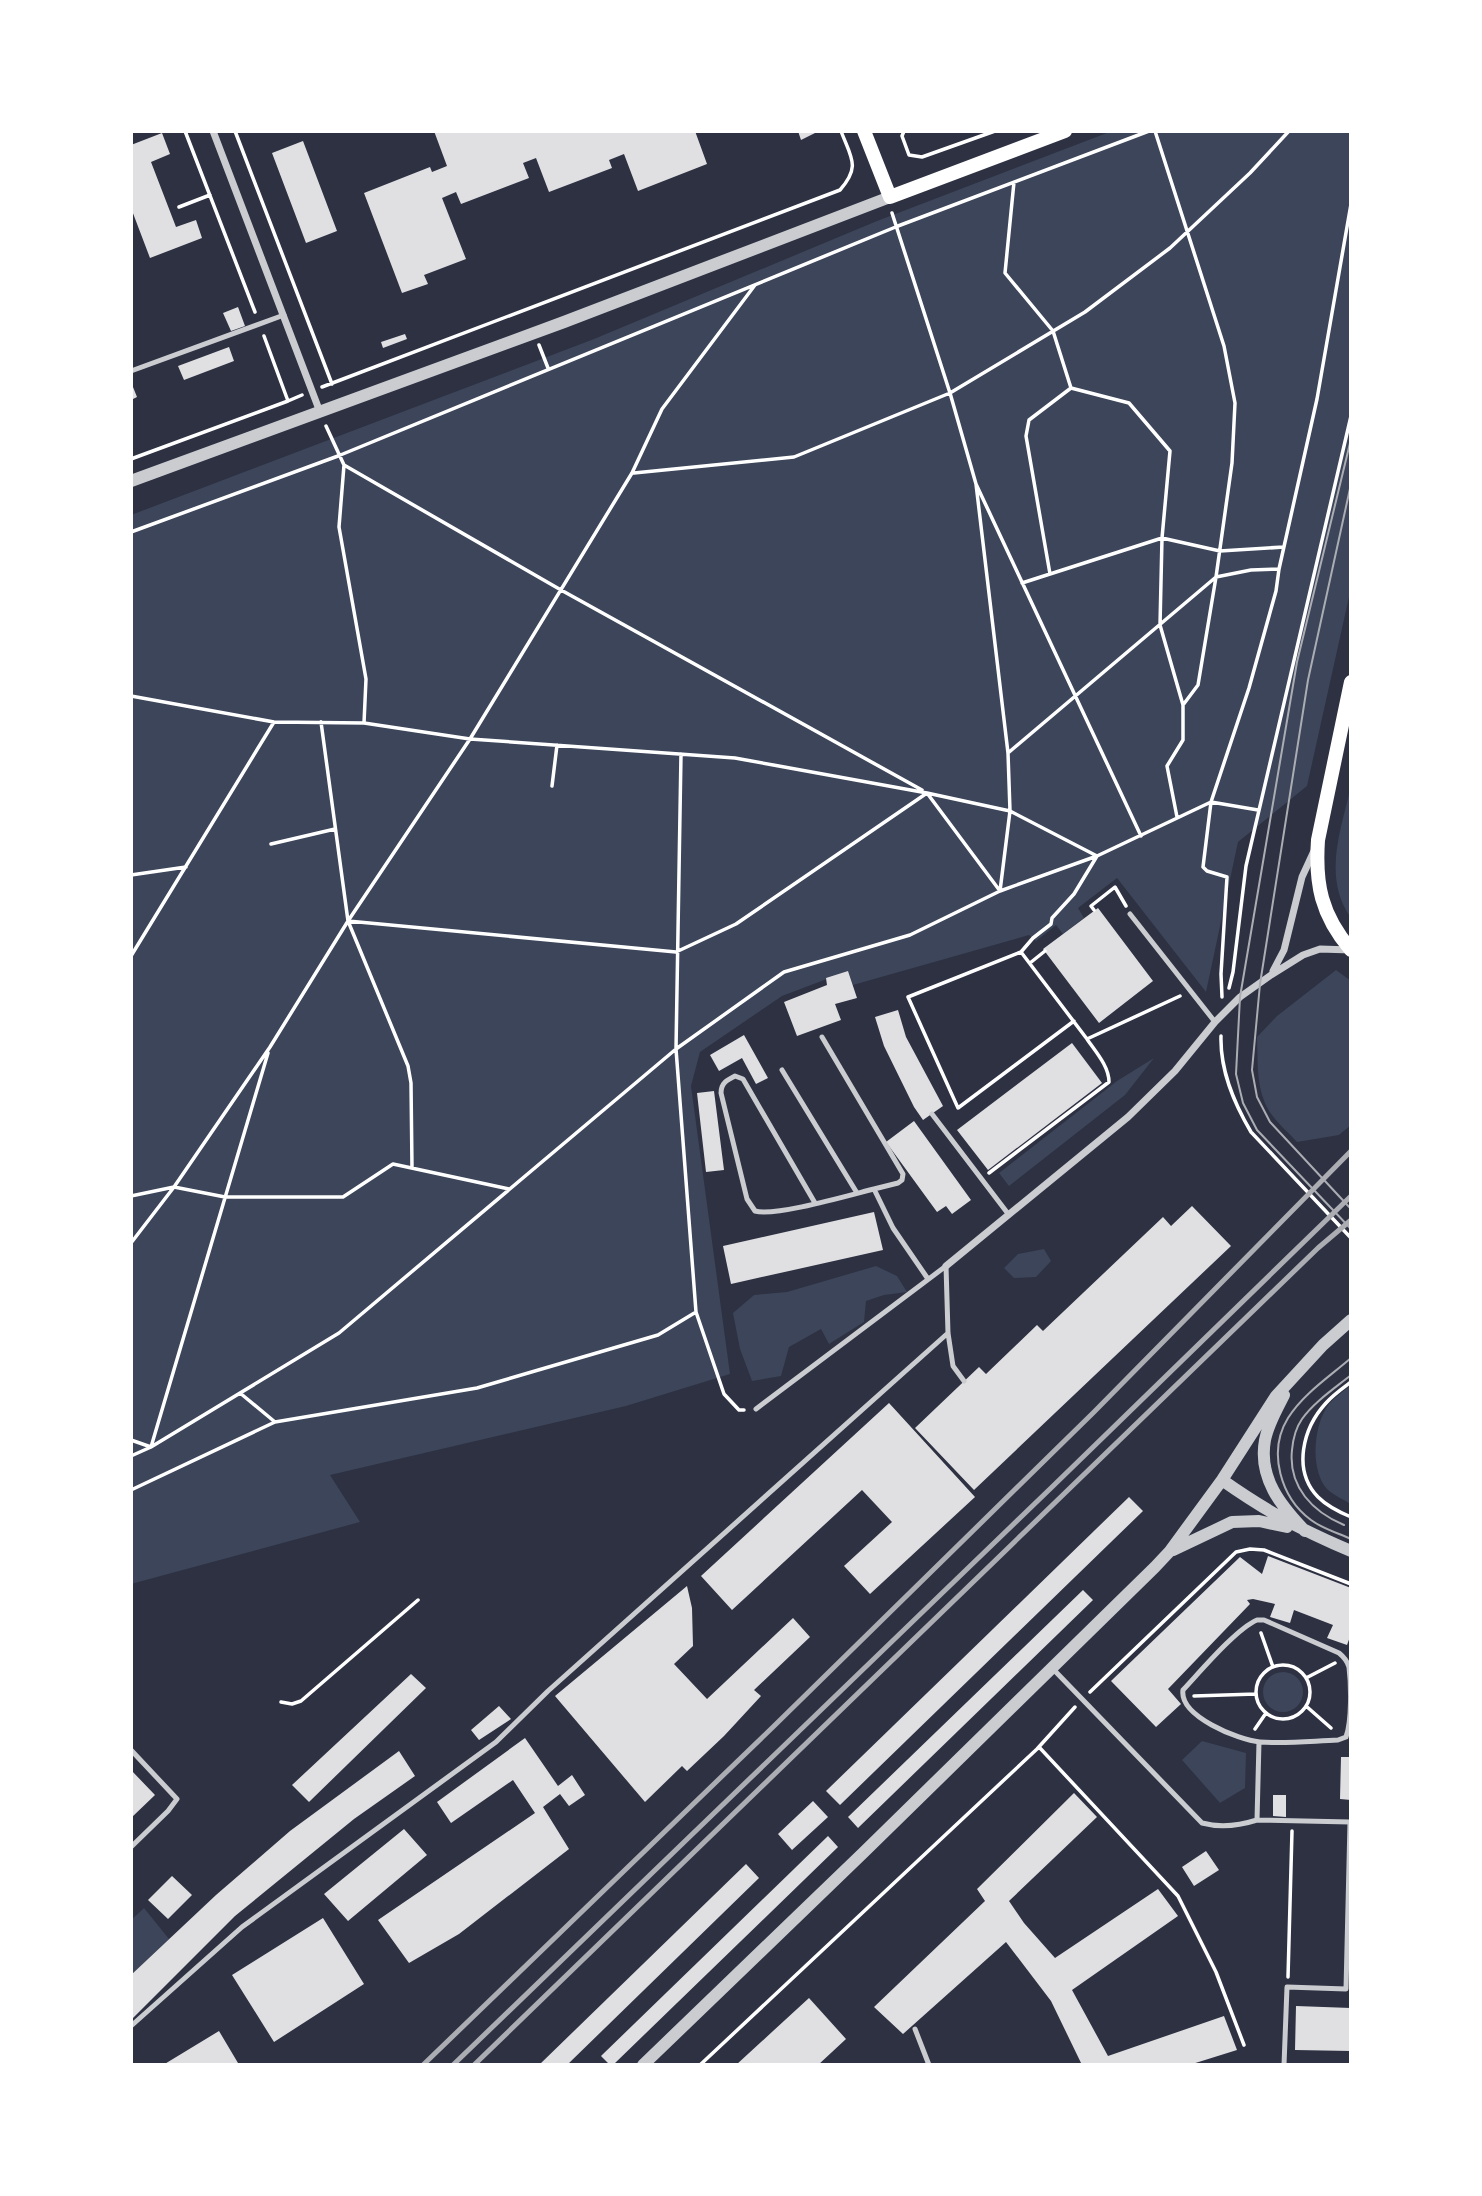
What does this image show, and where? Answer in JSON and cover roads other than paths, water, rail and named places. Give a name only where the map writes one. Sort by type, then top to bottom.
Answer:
[{"type":"main road","points":[[864,131],[890,203],[1065,131]]},
{"type":"main road","points":[[1351,682],[1318,840],[1316,866],[1318,887],[1326,914],[1336,933],[1351,950]]},
{"type":"street","points":[[213,131],[320,412]]},
{"type":"street","points":[[131,481],[890,203]]},
{"type":"street","points":[[1271,975],[1280,962],[1302,877],[1318,840]]},
{"type":"street","points":[[946,1266],[1128,1117],[1175,1071],[1214,1022],[1240,997],[1303,955],[1320,949],[1351,950]]},
{"type":"street","points":[[643,2065],[1053,1669],[1170,1551],[1222,1480],[1276,1395],[1323,1345],[1351,1320]]},
{"type":"street","points":[[1290,1382],[1268,1428],[1263,1455],[1270,1487],[1305,1531]]},
{"type":"street","points":[[1222,1480],[1263,1509],[1351,1551]]},
{"type":"street","points":[[1170,1551],[1232,1522],[1259,1521],[1305,1531]]},
{"type":"lane","points":[[131,371],[284,315]]},
{"type":"lane","points":[[1130,914],[1214,1022]]},
{"type":"lane","points":[[815,1203],[743,1079],[735,1076],[725,1082],[720,1093],[751,1206],[755,1211],[763,1213],[815,1203],[898,1183],[903,1174],[822,1037]]},
{"type":"lane","points":[[782,1070],[857,1193]]},
{"type":"lane","points":[[932,1114],[1009,1214]]},
{"type":"lane","points":[[874,1189],[893,1228],[928,1279]]},
{"type":"lane","points":[[756,1409],[946,1266]]},
{"type":"lane","points":[[946,1266],[948,1333],[953,1366],[964,1381]]},
{"type":"lane","points":[[131,2026],[242,1927],[496,1742],[558,1682],[948,1333]]},
{"type":"lane","points":[[1264,1620],[1345,1658],[1349,1666],[1349,1711],[1346,1737],[1338,1740],[1259,1742],[1202,1720],[1182,1697],[1183,1690],[1250,1623],[1264,1620]]},
{"type":"lane","points":[[1053,1669],[1202,1823],[1238,1826],[1257,1820],[1350,1822],[1346,1989],[1287,1987],[1284,2065]]},
{"type":"lane","points":[[1257,1820],[1259,1742]]},
{"type":"lane","points":[[131,1750],[177,1799],[131,1847]]},
{"type":"lane","points":[[915,2029],[929,2065]]},
{"type":"tram line","points":[[1351,439],[1297,662],[1240,997],[1236,1074],[1243,1103],[1257,1130],[1351,1229]]},
{"type":"tram line","points":[[1351,484],[1308,680],[1260,984],[1252,1070],[1257,1097],[1270,1122],[1351,1209]]},
{"type":"tram line","points":[[1351,1358],[1294,1409],[1282,1431],[1278,1459],[1285,1487],[1301,1511],[1320,1526],[1351,1539]]},
{"type":"tram line","points":[[1344,1525],[1322,1513],[1305,1496],[1294,1476],[1292,1450],[1296,1430],[1307,1413],[1351,1375]]},
{"type":"railway","points":[[423,2065],[1094,1412],[1351,1151]]},
{"type":"railway","points":[[453,2065],[1351,1196]]},
{"type":"railway","points":[[474,2065],[1318,1248],[1351,1220]]}]
